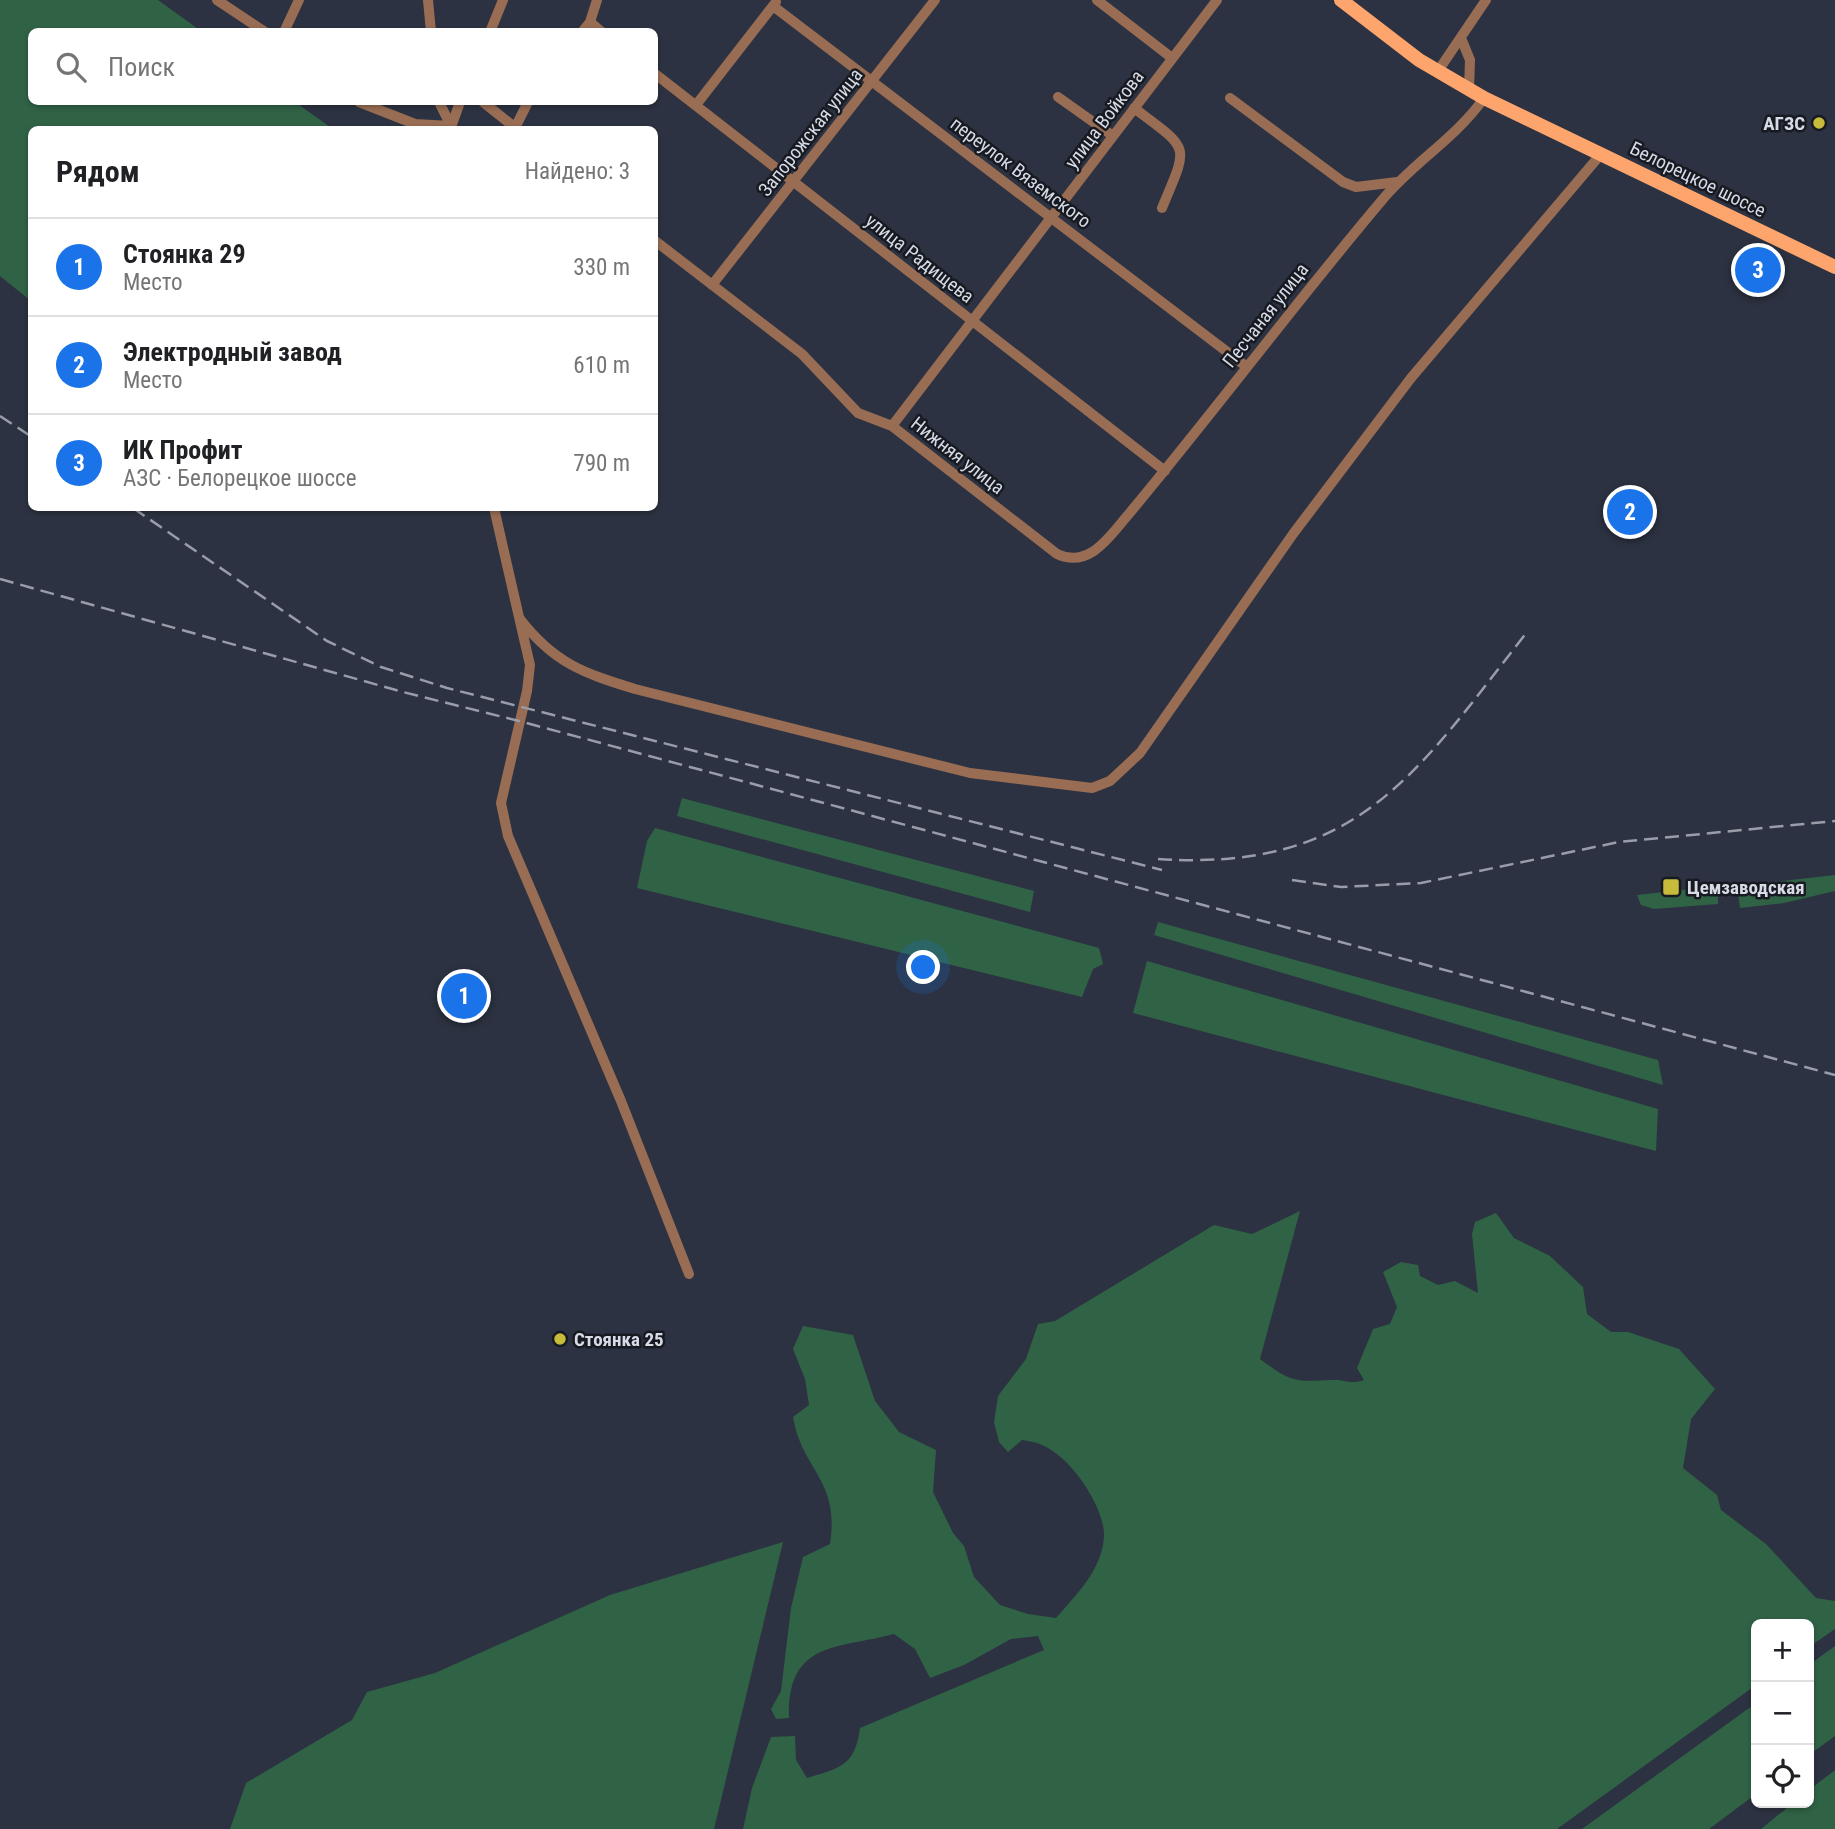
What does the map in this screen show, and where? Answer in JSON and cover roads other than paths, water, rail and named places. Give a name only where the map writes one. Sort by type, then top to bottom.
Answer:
[{"type":"main road","name":"Белорецкое шоссе","points":[[1342,0],[1438,71],[1484,99],[1835,267]]},
{"type":"street","points":[[217,0],[259,28]]},
{"type":"street","points":[[286,28],[299,0]]},
{"type":"street","points":[[428,0],[431,28]]},
{"type":"street","points":[[492,28],[503,0]]},
{"type":"street","points":[[585,28],[597,0]]},
{"type":"street","name":"Запорожская улица","points":[[712,285],[935,0]]},
{"type":"street","points":[[1097,0],[1172,58]]},
{"type":"street","name":"улица Войкова","points":[[892,426],[1217,0]]},
{"type":"street","points":[[1438,71],[1486,0]]},
{"type":"street","points":[[696,105],[776,3]]},
{"type":"street","name":"переулок Вяземского","points":[[776,3],[872,81],[1247,367]]},
{"type":"street","points":[[590,22],[597,28]]},
{"type":"street","points":[[1461,38],[1470,60],[1469,90]]},
{"type":"street","name":"улица Радищева","points":[[658,76],[1164,471]]},
{"type":"street","points":[[1058,97],[1113,136]]},
{"type":"street","points":[[1230,98],[1343,182],[1356,187],[1397,182]]},
{"type":"street","name":"Песчаная улица","points":[[1081,559],[1103,544],[1397,182],[1459,131],[1484,99]]},
{"type":"street","points":[[367,105],[415,124],[432,126]]},
{"type":"street","points":[[440,105],[449,126]]},
{"type":"street","points":[[451,126],[459,105]]},
{"type":"street","points":[[487,105],[512,126]]},
{"type":"street","points":[[517,126],[527,105]]},
{"type":"street","points":[[1134,108],[1177,141],[1181,150],[1181,161],[1162,208]]},
{"type":"street","points":[[520,619],[538,642],[564,663],[591,676],[635,689],[970,773],[1092,788],[1110,781],[1140,753],[1293,534],[1411,378],[1601,154]]},
{"type":"street","name":"Нижняя улица","points":[[658,243],[802,354],[858,413],[892,426],[1057,554],[1068,559],[1081,559]]},
{"type":"street","points":[[495,511],[530,665],[501,803],[508,836],[621,1101],[689,1274]]},
{"type":"railway","points":[[0,416],[28,434]]},
{"type":"railway","points":[[137,511],[327,641],[381,667],[447,688],[1162,870]]},
{"type":"railway","points":[[0,579],[403,692],[1835,1075]]},
{"type":"railway","points":[[1158,859],[1227,859],[1284,849],[1333,830],[1376,804],[1414,770],[1451,729],[1527,632]]},
{"type":"railway","points":[[1292,880],[1341,887],[1421,883],[1619,842],[1835,821]]},
{"type":"place","name":"АГЗС","points":[[1819,123]]},
{"type":"place","name":"ИК Профит","points":[[1758,270]]},
{"type":"place","name":"Электродный завод","points":[[1630,512]]},
{"type":"place","name":"Цемзаводская","points":[[1671,887]]},
{"type":"place","name":"Стоянка 29","points":[[464,996]]},
{"type":"place","name":"Стоянка 25","points":[[560,1339]]}]
